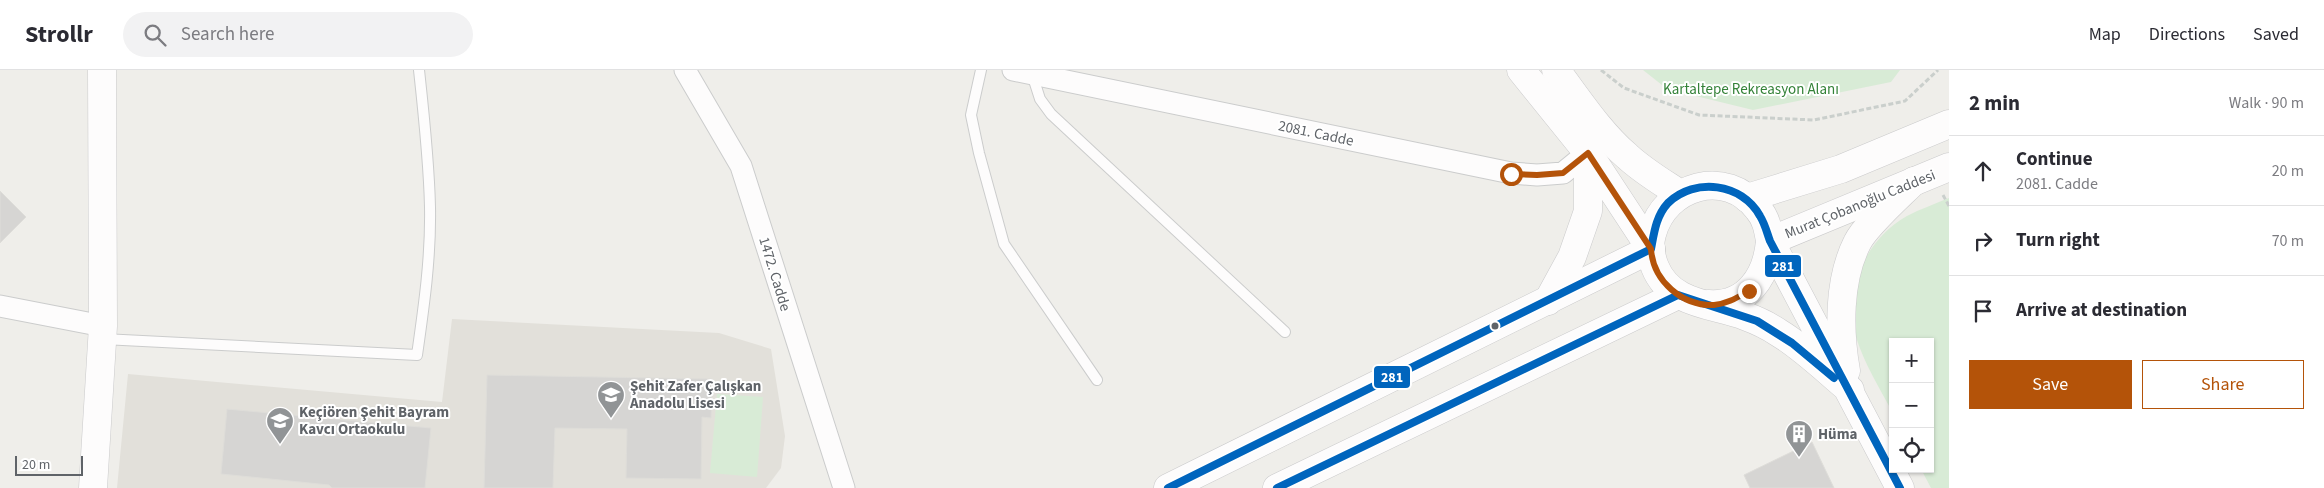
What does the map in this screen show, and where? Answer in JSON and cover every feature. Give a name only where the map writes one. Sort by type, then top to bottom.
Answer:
[{"type":"main road","points":[[93,488],[102,333],[102,70]]},
{"type":"main road","points":[[1520,70],[1597,144],[1626,156],[1680,194]]},
{"type":"main road","points":[[1556,70],[1597,144],[1651,249]]},
{"type":"main road","points":[[1747,198],[1841,169],[1949,124]]},
{"type":"main road","points":[[1548,301],[1572,257],[1588,211],[1597,144]]},
{"type":"main road","name":"Murat Çobanoğlu Caddesi","points":[[1770,241],[1949,167]]},
{"type":"main road","points":[[1850,390],[1842,346],[1844,282],[1857,242],[1885,210],[1914,182]]},
{"type":"main road","points":[[1277,488],[1687,299],[1715,305],[1733,300],[1749,291],[1762,276],[1769,259],[1770,241],[1767,224],[1759,210],[1747,198],[1731,189],[1714,186],[1696,187],[1680,194],[1667,205],[1657,220],[1652,236],[1652,259],[1657,272],[1666,286],[1687,299],[1745,316],[1779,333],[1850,390]]},
{"type":"main road","points":[[1770,241],[1900,488]]},
{"type":"main road","points":[[1168,488],[1651,249]]},
{"type":"street","name":"1472. Cadde","points":[[685,70],[741,166],[844,488]]},
{"type":"street","name":"2081. Cadde","points":[[1023,72],[1511,174],[1563,173],[1597,144]]},
{"type":"street","points":[[0,306],[102,333]]},
{"type":"lane","points":[[102,333],[417,355],[429,260],[430,208],[428,156],[419,70]]},
{"type":"lane","points":[[981,70],[971,115],[979,153],[1004,244],[1097,380]]},
{"type":"lane","points":[[1023,72],[1050,114],[1285,332]]},
{"type":"path","points":[[1600,70],[1624,88],[1699,115],[1814,120],[1905,101],[1938,70]]},
{"type":"shaded area","name":"Şehit Zafer Çalışkan Anadolu Lisesi","points":[[452,319],[719,333],[771,349],[785,436],[781,468],[766,488],[117,488],[128,374],[442,402]]},
{"type":"green space","name":"Kartaltepe Rekreasyon Alanı","points":[[1643,70],[1900,70],[1891,82],[1753,110],[1667,89]]},
{"type":"green space","points":[[1949,198],[1949,488],[1931,488],[1923,473],[1934,473],[1934,338],[1889,338],[1889,406],[1859,347],[1853,319],[1855,284],[1869,252],[1879,238],[1892,226],[1922,209]]},
{"type":"green space","points":[[717,394],[763,397],[757,477],[710,473]]},
{"type":"building","points":[[0,191],[26,217],[0,243]]},
{"type":"building","points":[[487,375],[712,379],[711,418],[702,417],[701,479],[626,478],[627,429],[555,428],[553,488],[484,488]]},
{"type":"building","points":[[227,409],[431,428],[425,488],[332,488],[329,485],[221,474]]},
{"type":"building","name":"Hüma","points":[[1812,442],[1834,488],[1750,488],[1744,475]]},
{"type":"transit line","name":"281","points":[[1168,488],[1651,249],[1658,219],[1668,203],[1691,189],[1704,187],[1717,187],[1742,196],[1760,216],[1770,241],[1900,488]]},
{"type":"transit line","name":"281","points":[[1277,488],[1678,295],[1757,321],[1792,343],[1834,378]]},
{"type":"place","name":"Şehit Zafer Çalışkan Anadolu Lisesi","points":[[611,419]]},
{"type":"place","name":"Keçiören Şehit Bayram Kavcı Ortaokulu","points":[[280,445]]},
{"type":"place","name":"Hüma","points":[[1799,458]]},
{"type":"route","points":[[1511,174],[1563,173],[1588,153],[1651,249],[1652,259],[1657,272],[1666,286],[1678,295],[1696,303],[1715,305],[1733,300],[1749,291]]}]
